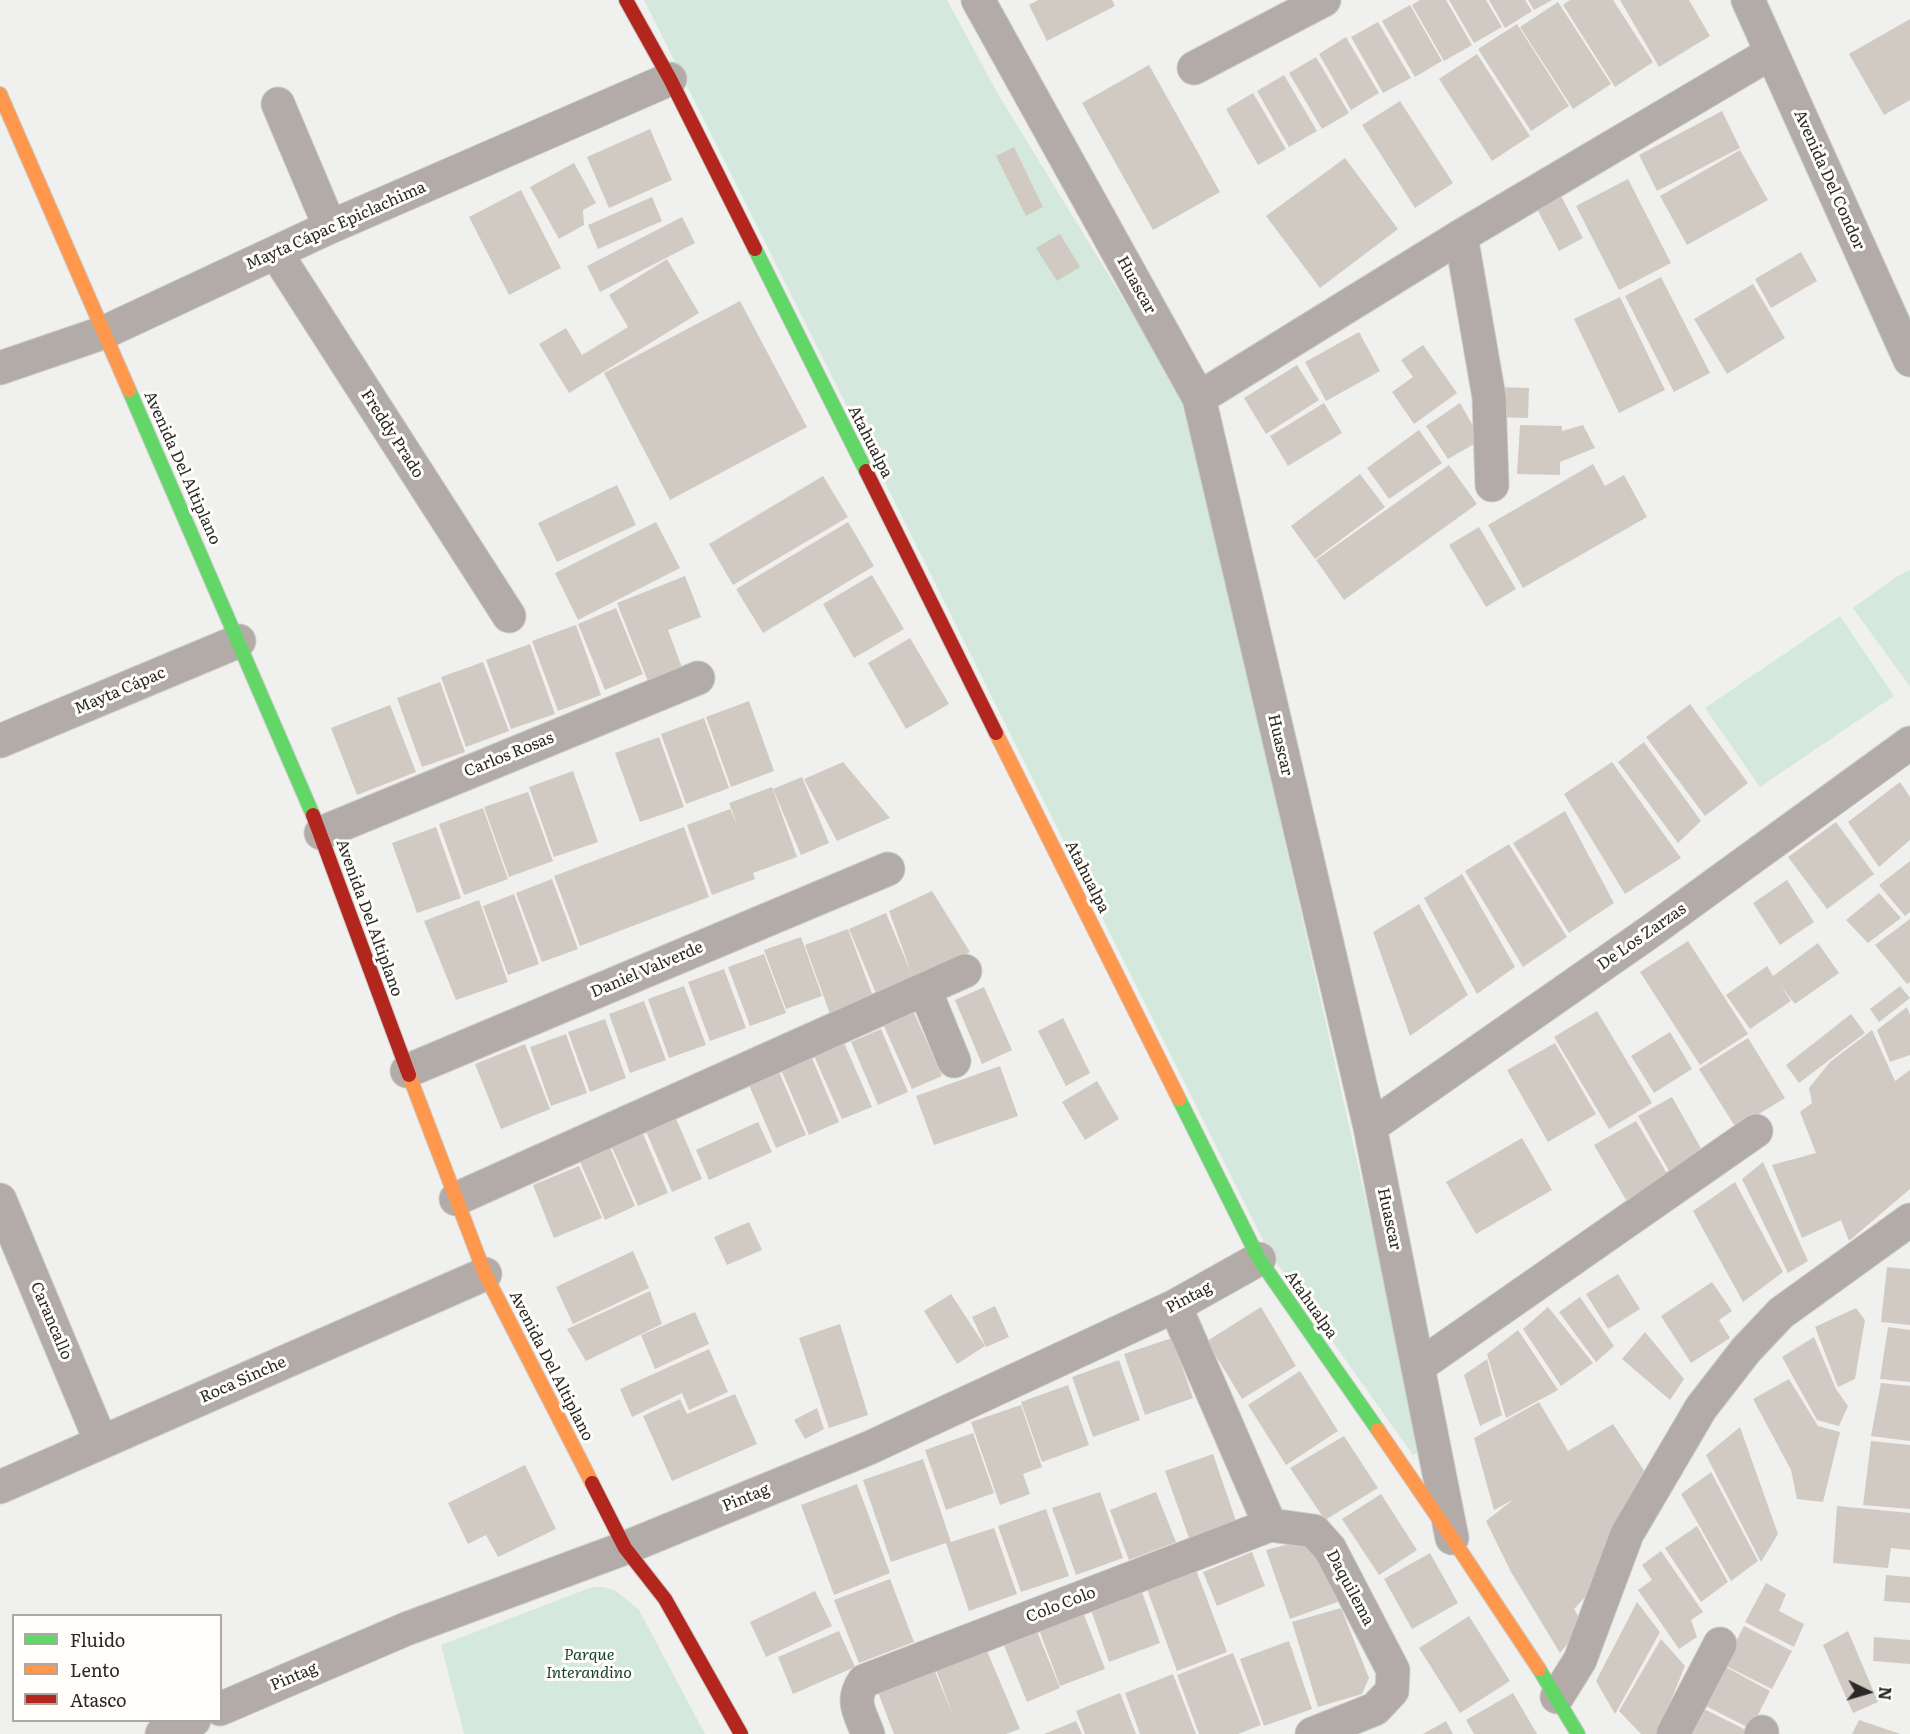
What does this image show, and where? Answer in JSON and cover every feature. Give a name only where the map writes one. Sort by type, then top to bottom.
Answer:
[{"type":"street","name":"Atahualpa","points":[[626,0],[670,79],[1259,1258],[1452,1538],[1557,1697],[1578,1734]]},
{"type":"street","name":"Huascar","points":[[978,0],[1199,398],[1370,1127],[1452,1538]]},
{"type":"street","points":[[1194,68],[1324,0]]},
{"type":"street","name":"Avenida Del Condor","points":[[1748,0],[1910,360]]},
{"type":"street","points":[[1199,398],[1461,236],[1771,53]]},
{"type":"street","name":"Mayta Cápac Epiclachima","points":[[0,368],[105,332],[330,227],[670,79]]},
{"type":"street","name":"Avenida Del Altiplano","points":[[0,94],[321,833],[407,1071],[485,1274],[625,1548],[666,1599],[741,1734]]},
{"type":"street","points":[[278,104],[330,227]]},
{"type":"street","points":[[1461,236],[1490,397],[1492,485]]},
{"type":"street","name":"Freddy Prado","points":[[276,253],[508,616]]},
{"type":"street","name":"Mayta Cápac","points":[[0,741],[239,641]]},
{"type":"street","name":"Carlos Rosas","points":[[321,833],[698,678]]},
{"type":"street","name":"De Los Zarzas","points":[[1370,1127],[1651,931],[1910,743]]},
{"type":"street","name":"Daniel Valverde","points":[[407,1071],[888,869]]},
{"type":"street","points":[[456,1198],[965,971]]},
{"type":"street","points":[[925,990],[954,1061]]},
{"type":"street","points":[[1419,1366],[1756,1131]]},
{"type":"street","name":"Carancallo","points":[[0,1200],[101,1442]]},
{"type":"street","points":[[1557,1697],[1580,1660],[1627,1534],[1701,1408],[1746,1350],[1781,1313],[1910,1220]]},
{"type":"street","name":"Pintag","points":[[222,1708],[406,1629],[625,1548],[869,1448],[1175,1306],[1259,1258]]},
{"type":"street","name":"Roca Sinche","points":[[0,1487],[485,1274]]},
{"type":"street","points":[[1175,1306],[1270,1525]]},
{"type":"street","name":"Colo Colo","points":[[868,1734],[856,1704],[856,1691],[864,1681],[1270,1525]]},
{"type":"street","name":"Daquilema","points":[[1270,1525],[1314,1531],[1330,1549],[1393,1670],[1392,1691],[1375,1709],[1312,1734]]},
{"type":"street","points":[[1672,1734],[1720,1644]]},
{"type":"street","points":[[162,1734],[189,1722]]},
{"type":"green space","points":[[644,0],[947,0],[998,94],[1185,400],[1421,1444],[1418,1453],[1413,1455],[1269,1252]]},
{"type":"green space","points":[[1910,570],[1910,687],[1853,608],[1896,577]]},
{"type":"green space","points":[[1840,616],[1894,696],[1760,787],[1705,708]]},
{"type":"green space","name":"Parque Interandino","points":[[592,1587],[604,1587],[616,1591],[639,1610],[705,1734],[464,1734],[441,1645]]},
{"type":"building","points":[[1038,0],[1112,0],[1115,6],[1047,41],[1029,5]]},
{"type":"building","points":[[1420,0],[1446,0],[1472,45],[1444,61],[1412,5]]},
{"type":"building","points":[[1449,0],[1486,0],[1502,27],[1474,43]]},
{"type":"building","points":[[1489,0],[1525,0],[1532,11],[1505,28]]},
{"type":"building","points":[[1528,0],[1552,0],[1534,10]]},
{"type":"building","points":[[1570,0],[1613,0],[1653,62],[1615,87],[1563,5]]},
{"type":"building","points":[[1620,0],[1689,0],[1710,36],[1659,67]]},
{"type":"building","points":[[1558,2],[1611,84],[1573,109],[1520,27]]},
{"type":"building","points":[[1410,5],[1442,61],[1415,77],[1382,21]]},
{"type":"building","points":[[1910,19],[1910,100],[1884,115],[1849,54]]},
{"type":"building","points":[[1378,22],[1411,78],[1383,93],[1351,37]]},
{"type":"building","points":[[1517,24],[1569,106],[1531,131],[1478,49]]},
{"type":"building","points":[[1346,37],[1379,93],[1351,110],[1319,54]]},
{"type":"building","points":[[1477,54],[1530,136],[1492,161],[1439,79]]},
{"type":"building","points":[[1316,57],[1349,113],[1322,129],[1289,73]]},
{"type":"building","points":[[1149,65],[1220,192],[1153,230],[1082,103]]},
{"type":"building","points":[[1284,75],[1317,131],[1289,147],[1257,91]]},
{"type":"building","points":[[1253,93],[1286,149],[1258,165],[1226,109]]},
{"type":"building","points":[[1400,101],[1453,183],[1415,208],[1362,125]]},
{"type":"building","points":[[1722,111],[1740,148],[1657,191],[1639,155]]},
{"type":"building","points":[[650,129],[672,180],[609,208],[587,157]]},
{"type":"building","points":[[1014,147],[1043,207],[1026,216],[996,156]]},
{"type":"building","points":[[1740,150],[1768,200],[1687,245],[1660,196]]},
{"type":"building","points":[[1345,158],[1398,229],[1320,288],[1266,216]]},
{"type":"building","points":[[574,163],[596,203],[583,210],[584,225],[559,239],[530,187]]},
{"type":"building","points":[[1628,179],[1671,263],[1619,290],[1576,206]]},
{"type":"building","points":[[521,190],[561,268],[509,295],[469,217]]},
{"type":"building","points":[[1561,196],[1583,238],[1559,251],[1537,209]]},
{"type":"building","points":[[652,197],[662,221],[598,249],[588,225]]},
{"type":"building","points":[[682,217],[695,243],[600,292],[587,266]]},
{"type":"building","points":[[1060,234],[1080,267],[1057,281],[1036,248]]},
{"type":"building","points":[[1801,252],[1817,281],[1771,308],[1755,279]]},
{"type":"building","points":[[667,259],[699,313],[569,393],[539,344],[566,328],[582,355],[628,327],[609,295]]},
{"type":"building","points":[[1661,277],[1710,373],[1674,392],[1625,296]]},
{"type":"building","points":[[1753,284],[1785,338],[1727,374],[1694,319]]},
{"type":"building","points":[[1620,297],[1665,390],[1619,413],[1574,319]]},
{"type":"building","points":[[740,301],[807,427],[670,500],[604,373]]},
{"type":"building","points":[[1359,332],[1380,371],[1326,401],[1305,362]]},
{"type":"building","points":[[1423,345],[1457,393],[1414,424],[1392,392],[1413,377],[1401,360]]},
{"type":"building","points":[[1297,365],[1319,400],[1266,434],[1244,398]]},
{"type":"building","points":[[1497,387],[1529,388],[1528,418],[1496,417]]},
{"type":"building","points":[[1324,403],[1342,433],[1288,466],[1270,436]]},
{"type":"building","points":[[1460,403],[1481,440],[1448,459],[1426,426]]},
{"type":"building","points":[[1520,425],[1562,426],[1562,431],[1583,425],[1595,448],[1560,462],[1560,475],[1517,474]]},
{"type":"building","points":[[1419,430],[1442,463],[1389,499],[1367,468]]},
{"type":"building","points":[[1593,464],[1605,486],[1624,475],[1647,517],[1523,588],[1488,525]]},
{"type":"building","points":[[1449,465],[1477,504],[1344,600],[1316,560]]},
{"type":"building","points":[[1360,474],[1385,507],[1315,559],[1291,526]]},
{"type":"building","points":[[823,476],[848,517],[733,585],[709,544]]},
{"type":"building","points":[[617,485],[636,525],[557,562],[538,523]]},
{"type":"building","points":[[656,522],[680,568],[578,620],[555,573]]},
{"type":"building","points":[[848,522],[874,566],[763,633],[736,589]]},
{"type":"building","points":[[1479,527],[1516,589],[1486,607],[1449,545]]},
{"type":"building","points":[[872,575],[904,629],[854,658],[823,604]]},
{"type":"building","points":[[685,576],[701,617],[668,630],[683,670],[649,684],[617,603]]},
{"type":"building","points":[[616,608],[643,674],[605,690],[578,624]]},
{"type":"building","points":[[576,625],[601,695],[558,711],[532,641]]},
{"type":"building","points":[[910,638],[949,704],[906,729],[868,663]]},
{"type":"building","points":[[530,644],[555,714],[511,729],[486,660]]},
{"type":"building","points":[[483,662],[509,731],[466,747],[441,677]]},
{"type":"building","points":[[440,682],[465,752],[422,767],[397,698]]},
{"type":"building","points":[[749,701],[774,771],[731,787],[706,717]]},
{"type":"building","points":[[1690,704],[1748,783],[1705,816],[1646,737]]},
{"type":"building","points":[[390,705],[416,772],[357,795],[331,728]]},
{"type":"building","points":[[704,718],[729,788],[686,804],[661,734]]},
{"type":"building","points":[[659,737],[684,807],[640,822],[615,753]]},
{"type":"building","points":[[1644,742],[1701,821],[1678,843],[1618,762]]},
{"type":"building","points":[[843,762],[890,818],[837,841],[804,779]]},
{"type":"building","points":[[1612,762],[1681,858],[1625,894],[1564,794]]},
{"type":"building","points":[[573,771],[598,842],[554,857],[529,787]]},
{"type":"building","points":[[802,777],[829,843],[801,855],[773,789]]},
{"type":"building","points":[[1900,782],[1910,797],[1910,840],[1879,867],[1848,822]]},
{"type":"building","points":[[772,787],[797,857],[753,873],[755,879],[712,895],[687,825],[730,809],[737,825],[729,803]]},
{"type":"building","points":[[528,792],[553,861],[509,877],[484,807]]},
{"type":"building","points":[[483,808],[508,879],[464,895],[439,824]]},
{"type":"building","points":[[1565,811],[1614,903],[1569,933],[1513,843]]},
{"type":"building","points":[[1836,822],[1874,874],[1827,909],[1788,857]]},
{"type":"building","points":[[436,827],[461,898],[417,913],[392,843]]},
{"type":"building","points":[[684,827],[709,897],[580,946],[554,876]]},
{"type":"building","points":[[1509,844],[1567,937],[1523,967],[1465,871]]},
{"type":"building","points":[[1910,861],[1910,912],[1905,916],[1879,885]]},
{"type":"building","points":[[1462,874],[1515,967],[1477,994],[1424,898]]},
{"type":"building","points":[[552,879],[578,949],[542,962],[516,893]]},
{"type":"building","points":[[1787,880],[1814,922],[1780,945],[1753,903]]},
{"type":"building","points":[[932,891],[970,952],[878,998],[849,929],[886,913],[912,975],[889,911]]},
{"type":"building","points":[[1879,893],[1901,918],[1868,943],[1846,920]]},
{"type":"building","points":[[514,894],[539,964],[508,975],[483,906]]},
{"type":"building","points":[[479,900],[508,982],[456,1000],[424,921]]},
{"type":"building","points":[[1419,904],[1468,995],[1410,1036],[1373,932]]},
{"type":"building","points":[[1910,919],[1910,982],[1907,984],[1875,945]]},
{"type":"building","points":[[848,929],[874,999],[830,1014],[805,945]]},
{"type":"building","points":[[801,937],[822,996],[786,1009],[764,950]]},
{"type":"building","points":[[1688,941],[1748,1034],[1700,1065],[1640,972]]},
{"type":"building","points":[[1818,943],[1839,973],[1795,1004],[1780,985],[1791,1001],[1750,1029],[1726,995],[1767,966],[1773,976]]},
{"type":"building","points":[[764,954],[786,1013],[750,1026],[728,967]]},
{"type":"building","points":[[724,969],[746,1028],[710,1041],[688,982]]},
{"type":"building","points":[[684,986],[706,1045],[669,1058],[648,999]]},
{"type":"building","points":[[1900,986],[1910,998],[1879,1022],[1870,1009]]},
{"type":"building","points":[[984,987],[1012,1050],[982,1064],[955,1000]]},
{"type":"building","points":[[644,1001],[666,1060],[630,1073],[609,1014]]},
{"type":"building","points":[[1907,1007],[1910,1015],[1910,1055],[1890,1062],[1877,1030]]},
{"type":"building","points":[[1597,1011],[1652,1103],[1609,1129],[1554,1037]]},
{"type":"building","points":[[914,1013],[942,1076],[912,1089],[884,1026]]},
{"type":"building","points":[[1851,1014],[1865,1033],[1799,1083],[1786,1065]]},
{"type":"building","points":[[1063,1018],[1090,1073],[1066,1086],[1038,1031]]},
{"type":"building","points":[[605,1019],[626,1078],[590,1092],[568,1032]]},
{"type":"building","points":[[881,1029],[908,1092],[878,1105],[851,1042]]},
{"type":"building","points":[[1872,1030],[1895,1081],[1910,1070],[1910,1189],[1849,1241],[1841,1220],[1802,1238],[1772,1165],[1816,1153],[1800,1112],[1812,1103],[1809,1088],[1830,1062]]},
{"type":"building","points":[[1670,1032],[1692,1069],[1654,1093],[1631,1056]]},
{"type":"building","points":[[566,1034],[587,1093],[551,1106],[530,1047]]},
{"type":"building","points":[[1748,1038],[1785,1098],[1736,1128],[1699,1069]]},
{"type":"building","points":[[844,1043],[872,1107],[842,1119],[814,1056]]},
{"type":"building","points":[[1555,1043],[1596,1114],[1548,1142],[1507,1070]]},
{"type":"building","points":[[525,1044],[550,1109],[501,1129],[475,1064]]},
{"type":"building","points":[[812,1058],[839,1122],[809,1135],[782,1072]]},
{"type":"building","points":[[1000,1066],[1018,1116],[934,1145],[916,1096]]},
{"type":"building","points":[[779,1072],[806,1135],[776,1148],[749,1085]]},
{"type":"building","points":[[1097,1081],[1119,1119],[1085,1140],[1062,1102]]},
{"type":"building","points":[[1672,1097],[1703,1152],[1669,1171],[1638,1116]]},
{"type":"building","points":[[675,1116],[702,1179],[672,1192],[645,1129]]},
{"type":"building","points":[[1636,1121],[1668,1175],[1626,1200],[1594,1145]]},
{"type":"building","points":[[758,1122],[772,1152],[709,1180],[696,1150]]},
{"type":"building","points":[[641,1129],[668,1193],[638,1206],[610,1143]]},
{"type":"building","points":[[1522,1138],[1552,1190],[1476,1234],[1446,1182]]},
{"type":"building","points":[[608,1143],[635,1206],[605,1220],[578,1157]]},
{"type":"building","points":[[1763,1162],[1808,1261],[1788,1273],[1742,1179]]},
{"type":"building","points":[[579,1166],[602,1218],[554,1238],[533,1185]]},
{"type":"building","points":[[1735,1182],[1783,1272],[1743,1302],[1693,1211]]},
{"type":"building","points":[[749,1222],[762,1250],[727,1265],[714,1237]]},
{"type":"building","points":[[633,1251],[649,1288],[573,1324],[556,1287]]},
{"type":"building","points":[[1887,1267],[1910,1269],[1910,1325],[1881,1322]]},
{"type":"building","points":[[1618,1274],[1640,1309],[1608,1329],[1586,1294]]},
{"type":"building","points":[[1712,1282],[1732,1311],[1719,1320],[1730,1338],[1691,1363],[1661,1316]]},
{"type":"building","points":[[650,1291],[662,1324],[586,1361],[567,1329]]},
{"type":"building","points":[[951,1294],[985,1346],[957,1364],[924,1311]]},
{"type":"building","points":[[1580,1297],[1614,1346],[1596,1362],[1559,1312]]},
{"type":"building","points":[[995,1306],[1009,1337],[986,1347],[972,1317]]},
{"type":"building","points":[[1261,1307],[1296,1366],[1242,1399],[1207,1341]]},
{"type":"building","points":[[1548,1307],[1593,1363],[1561,1386],[1523,1329]]},
{"type":"building","points":[[1856,1308],[1865,1320],[1855,1379],[1838,1387],[1815,1327]]},
{"type":"building","points":[[695,1312],[709,1344],[655,1369],[641,1335]]},
{"type":"building","points":[[840,1324],[868,1415],[829,1428],[799,1338]]},
{"type":"building","points":[[1888,1327],[1910,1330],[1910,1382],[1880,1379]]},
{"type":"building","points":[[1518,1330],[1558,1390],[1506,1418],[1487,1354]]},
{"type":"building","points":[[1645,1332],[1684,1379],[1670,1400],[1622,1359]]},
{"type":"building","points":[[1814,1337],[1836,1389],[1848,1406],[1839,1426],[1817,1420],[1782,1357]]},
{"type":"building","points":[[1172,1338],[1193,1398],[1145,1415],[1124,1354]]},
{"type":"building","points":[[709,1349],[728,1392],[689,1410],[682,1393],[632,1417],[620,1389]]},
{"type":"building","points":[[1487,1359],[1502,1415],[1480,1426],[1464,1375]]},
{"type":"building","points":[[1119,1360],[1140,1420],[1093,1437],[1072,1377]]},
{"type":"building","points":[[1300,1371],[1338,1431],[1286,1465],[1248,1405]]},
{"type":"building","points":[[1789,1379],[1818,1426],[1840,1432],[1823,1502],[1797,1499],[1791,1470],[1753,1399]]},
{"type":"building","points":[[1881,1383],[1910,1386],[1910,1441],[1871,1436]]},
{"type":"building","points":[[1068,1385],[1089,1445],[1042,1462],[1021,1402]]},
{"type":"building","points":[[735,1394],[757,1444],[672,1481],[643,1416],[680,1399],[687,1414]]},
{"type":"building","points":[[1539,1402],[1568,1451],[1613,1424],[1645,1472],[1587,1595],[1574,1609],[1583,1625],[1560,1653],[1511,1572],[1486,1521],[1514,1499],[1494,1510],[1474,1438]]},
{"type":"building","points":[[1021,1405],[1042,1467],[1023,1474],[1030,1494],[1000,1505],[971,1422]]},
{"type":"building","points":[[817,1408],[824,1429],[805,1439],[794,1420]]},
{"type":"building","points":[[1740,1427],[1778,1534],[1761,1562],[1706,1455]]},
{"type":"building","points":[[973,1433],[994,1493],[946,1510],[925,1450]]},
{"type":"building","points":[[1344,1436],[1378,1488],[1325,1520],[1290,1468]]},
{"type":"building","points":[[1871,1441],[1910,1445],[1910,1509],[1863,1505]]},
{"type":"building","points":[[1213,1454],[1236,1521],[1189,1538],[1165,1471]]},
{"type":"building","points":[[923,1459],[951,1542],[994,1528],[1017,1594],[969,1611],[946,1543],[891,1562],[863,1480]]},
{"type":"building","points":[[525,1465],[556,1529],[498,1557],[486,1535],[468,1544],[448,1503]]},
{"type":"building","points":[[1711,1472],[1758,1561],[1731,1581],[1681,1494]]},
{"type":"building","points":[[857,1484],[890,1573],[834,1595],[801,1505]]},
{"type":"building","points":[[1100,1492],[1123,1558],[1076,1575],[1052,1508]]},
{"type":"building","points":[[1156,1492],[1176,1542],[1129,1560],[1110,1510]]},
{"type":"building","points":[[1381,1494],[1417,1550],[1379,1575],[1342,1519]]},
{"type":"building","points":[[1837,1506],[1910,1513],[1910,1550],[1891,1548],[1888,1568],[1833,1563]]},
{"type":"building","points":[[1046,1509],[1069,1576],[1021,1592],[998,1526]]},
{"type":"building","points":[[1697,1526],[1728,1582],[1701,1602],[1665,1548]]},
{"type":"building","points":[[1312,1538],[1340,1601],[1290,1619],[1266,1550]]},
{"type":"building","points":[[1661,1551],[1703,1612],[1691,1620],[1697,1637],[1679,1649],[1638,1590],[1652,1580],[1642,1565]]},
{"type":"building","points":[[1252,1552],[1265,1586],[1217,1606],[1203,1572]]},
{"type":"building","points":[[1430,1553],[1458,1603],[1412,1629],[1384,1579]]},
{"type":"building","points":[[1196,1570],[1227,1652],[1177,1671],[1147,1589]]},
{"type":"building","points":[[1886,1575],[1910,1577],[1910,1603],[1884,1601]]},
{"type":"building","points":[[890,1579],[914,1642],[859,1663],[834,1600]]},
{"type":"building","points":[[1766,1583],[1786,1594],[1779,1611],[1804,1624],[1794,1647],[1745,1622]]},
{"type":"building","points":[[1141,1589],[1160,1643],[1109,1662],[1090,1607]]},
{"type":"building","points":[[815,1591],[832,1626],[766,1657],[750,1622]]},
{"type":"building","points":[[1637,1602],[1660,1632],[1615,1714],[1596,1681]]},
{"type":"building","points":[[1081,1607],[1105,1669],[1060,1686],[1037,1624]]},
{"type":"building","points":[[1341,1608],[1369,1678],[1362,1694],[1318,1707],[1292,1622]]},
{"type":"building","points":[[1469,1616],[1510,1681],[1460,1713],[1419,1648]]},
{"type":"building","points":[[1034,1624],[1060,1688],[1027,1702],[1001,1638]]},
{"type":"building","points":[[1744,1626],[1792,1651],[1772,1689],[1724,1665]]},
{"type":"building","points":[[839,1631],[855,1667],[793,1694],[778,1657]]},
{"type":"building","points":[[1848,1631],[1878,1702],[1853,1713],[1823,1645]]},
{"type":"building","points":[[1874,1637],[1910,1640],[1910,1664],[1873,1661]]},
{"type":"building","points":[[1661,1639],[1685,1666],[1657,1734],[1641,1734],[1619,1711]]},
{"type":"building","points":[[1289,1641],[1312,1709],[1264,1726],[1240,1659]]},
{"type":"building","points":[[984,1644],[1020,1729],[1006,1734],[894,1734],[876,1687],[932,1664],[954,1718],[934,1664]]},
{"type":"building","points":[[1233,1653],[1261,1725],[1238,1734],[1199,1734],[1177,1675]]},
{"type":"building","points":[[1722,1665],[1770,1691],[1751,1729],[1702,1704]]},
{"type":"building","points":[[1173,1674],[1196,1734],[1140,1734],[1125,1693]]},
{"type":"building","points":[[1120,1693],[1136,1734],[1085,1734],[1076,1711]]},
{"type":"building","points":[[1513,1693],[1537,1734],[1474,1734],[1466,1720]]},
{"type":"building","points":[[1702,1708],[1750,1732],[1749,1734],[1688,1734]]},
{"type":"building","points":[[1859,1720],[1900,1734],[1852,1734]]},
{"type":"building","points":[[1076,1721],[1082,1734],[1044,1734]]},
{"type":"building","points":[[1446,1721],[1453,1734],[1423,1734]]},
{"type":"traffic: fast","points":[[755,249],[866,471]]},
{"type":"traffic: fast","points":[[129,390],[313,815]]},
{"type":"traffic: fast","points":[[1179,1099],[1259,1259],[1378,1430]]},
{"type":"traffic: fast","points":[[1539,1669],[1578,1734]]},
{"type":"traffic: slow","points":[[0,94],[129,390]]},
{"type":"traffic: slow","points":[[996,733],[1179,1099]]},
{"type":"traffic: slow","points":[[409,1075],[485,1274],[592,1483]]},
{"type":"traffic: slow","points":[[1378,1430],[1539,1669]]},
{"type":"traffic: jam","points":[[626,0],[670,79],[755,249]]},
{"type":"traffic: jam","points":[[866,471],[996,733]]},
{"type":"traffic: jam","points":[[313,815],[409,1075]]},
{"type":"traffic: jam","points":[[592,1483],[625,1548],[665,1599],[741,1734]]}]
